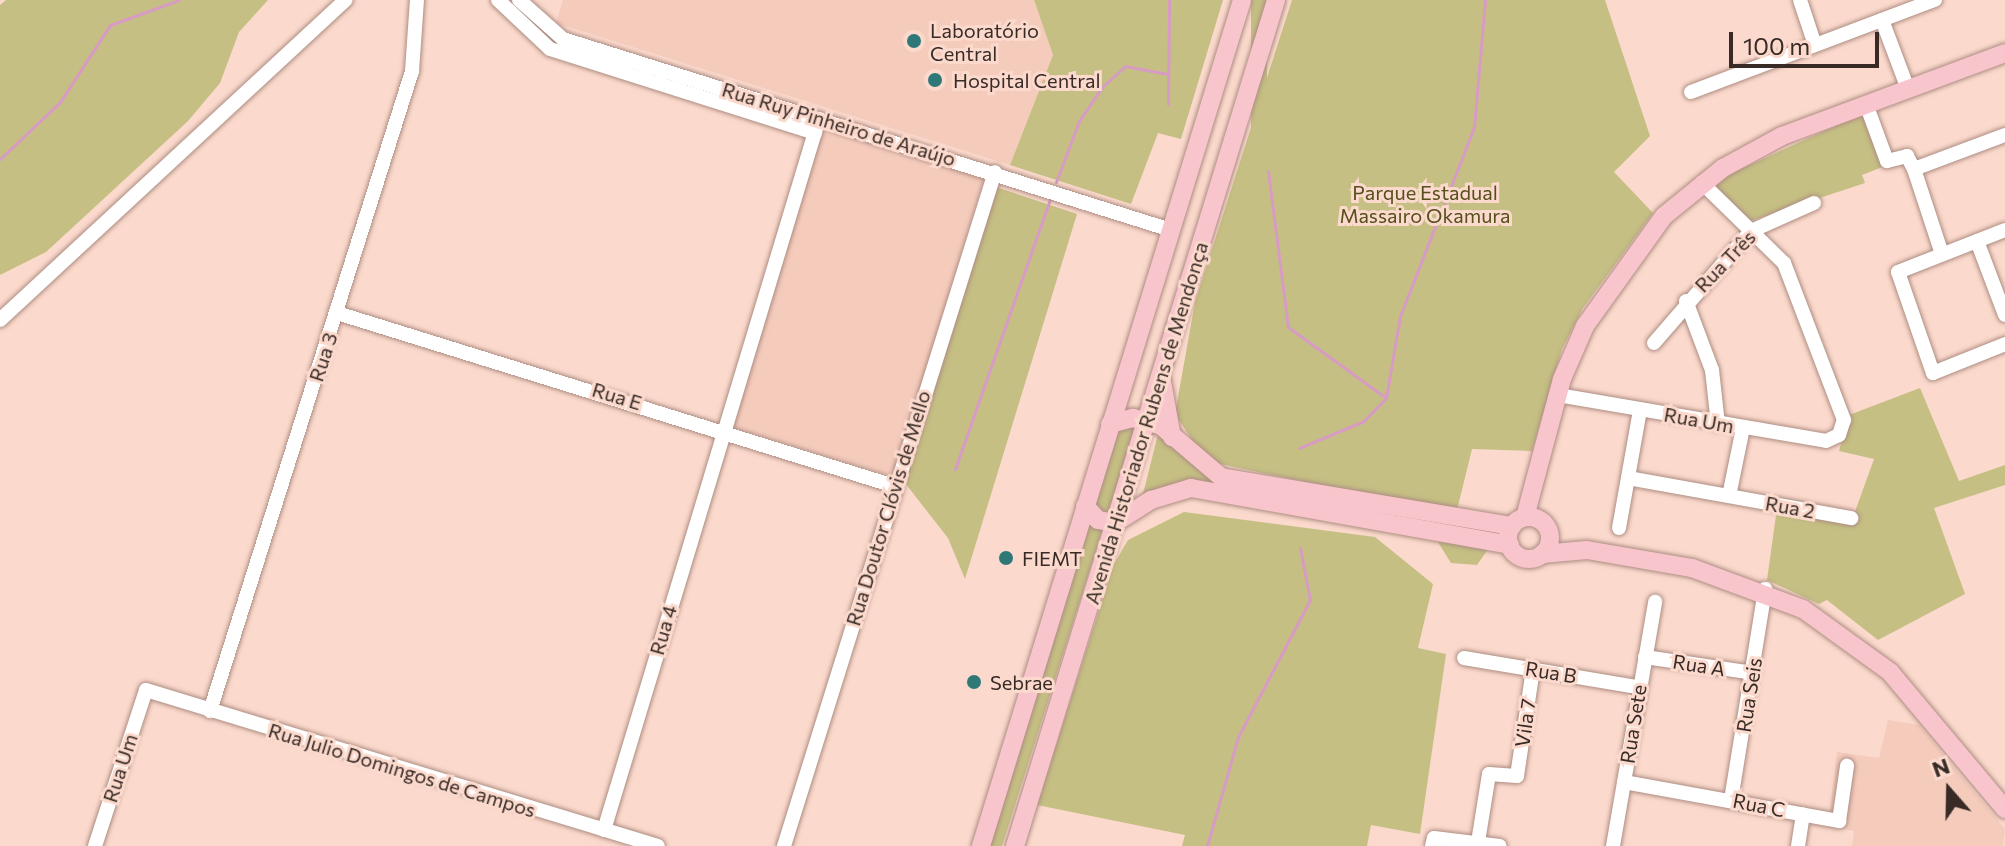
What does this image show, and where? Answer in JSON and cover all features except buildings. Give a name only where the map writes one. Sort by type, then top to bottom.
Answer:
[{"type":"main road","name":"Avenida Historiador Rubens de Mendonça","points":[[981,846],[1242,0]]},
{"type":"main road","name":"Avenida Historiador Rubens de Mendonça","points":[[1015,846],[1276,0]]},
{"type":"main road","points":[[1510,545],[1518,522],[1538,489],[1558,395],[1606,288],[1664,216],[1702,183],[1782,136],[2005,53]]},
{"type":"main road","points":[[1160,374],[1172,437]]},
{"type":"main road","points":[[1110,424],[1145,419],[1221,477],[1510,545],[1526,558],[1587,550]]},
{"type":"main road","points":[[1085,506],[1098,520],[1115,523],[1151,500],[1191,488],[1518,522],[1548,528],[1587,550],[1765,589],[1834,627],[1890,672],[2005,809]]},
{"type":"main road","points":[[1538,489],[1548,528],[1542,554]]},
{"type":"street","points":[[0,308],[330,0]]},
{"type":"street","points":[[0,320],[346,0]]},
{"type":"street","name":"Rua 3","points":[[210,711],[412,71],[417,0]]},
{"type":"street","name":"Rua Ruy Pinheiro de Araújo","points":[[498,0],[550,49],[817,126],[995,172],[1171,230]]},
{"type":"street","name":"Rua Ruy Pinheiro de Araújo","points":[[519,0],[563,39],[817,126]]},
{"type":"street","points":[[1800,0],[1815,45]]},
{"type":"street","points":[[1691,92],[1935,0]]},
{"type":"street","points":[[1882,20],[1908,89]]},
{"type":"street","points":[[1866,104],[1887,161],[1907,156],[1914,169],[1942,254]]},
{"type":"street","name":"Rua 4","points":[[604,830],[722,429],[817,126]]},
{"type":"street","points":[[1914,169],[2005,135]]},
{"type":"street","name":"Rua Doutor Clóvis de Mello","points":[[784,846],[894,486],[995,172]]},
{"type":"street","points":[[1702,183],[1751,231]]},
{"type":"street","name":"Rua Três","points":[[1654,343],[1686,301],[1751,231],[1814,203]]},
{"type":"street","points":[[2005,230],[1898,272],[1933,373],[2005,344]]},
{"type":"street","name":"Rua Um","points":[[1558,395],[1826,441],[1839,435],[1844,420],[1794,282],[1778,254],[1751,231]]},
{"type":"street","points":[[1977,241],[2005,315]]},
{"type":"street","points":[[1686,301],[1712,370],[1718,424]]},
{"type":"street","name":"Rua E","points":[[337,313],[722,429],[894,486]]},
{"type":"street","points":[[1619,528],[1640,410]]},
{"type":"street","points":[[1729,496],[1743,428]]},
{"type":"street","name":"Rua 2","points":[[1628,478],[1851,518]]},
{"type":"street","name":"Rua Seis","points":[[1731,800],[1765,589]]},
{"type":"street","name":"Rua Sete","points":[[1613,846],[1655,602]]},
{"type":"street","name":"Rua A","points":[[1645,657],[1753,673]]},
{"type":"street","name":"Rua B","points":[[1464,658],[1638,687]]},
{"type":"street","name":"Vila 7","points":[[1478,842],[1489,774],[1517,776],[1533,669]]},
{"type":"street","name":"Rua Um","points":[[95,846],[146,690]]},
{"type":"street","name":"Rua Julio Domingos de Campos","points":[[146,690],[604,830],[632,842],[658,846]]},
{"type":"street","name":"Rua C","points":[[1624,782],[1839,821],[1847,766]]},
{"type":"street","points":[[1798,846],[1803,814]]},
{"type":"street","points":[[1433,842],[1478,842],[1500,846]]},
{"type":"shaded area","name":"Hospital Central","points":[[563,0],[1034,0],[1053,55],[1010,165],[556,23]]},
{"type":"shaded area","points":[[821,127],[985,177],[893,476],[729,426]]},
{"type":"shaded area","points":[[1888,720],[1919,725],[2005,829],[2003,846],[1852,846],[1854,831],[1828,827],[1837,752],[1879,758]]},
{"type":"green space","points":[[6,0],[268,0],[239,32],[220,83],[188,121],[46,252],[0,275],[0,5]]},
{"type":"green space","points":[[1034,0],[1223,0],[1181,139],[1158,133],[1131,204],[1010,165],[1053,55]]},
{"type":"green space","points":[[1251,0],[1267,0],[1267,431],[1251,431]]},
{"type":"green space","name":"Parque Estadual Massairo Okamura","points":[[1292,0],[1605,0],[1650,136],[1614,172],[1653,213],[1583,308],[1562,349],[1532,451],[1472,449],[1456,514],[1206,461],[1175,414],[1195,302]]},
{"type":"green space","points":[[1866,112],[1885,166],[1862,175],[1865,183],[1747,222],[1710,183]]},
{"type":"green space","points":[[996,187],[1077,214],[965,579],[948,538],[905,483]]},
{"type":"green space","points":[[1920,388],[1959,481],[2005,465],[2005,485],[1934,508],[1965,594],[1878,640],[1827,600],[1819,604],[1767,580],[1777,508],[1852,520],[1874,459],[1839,451],[1849,415]]},
{"type":"green space","points":[[1137,422],[1106,520],[1091,510],[1118,426]]},
{"type":"green space","points":[[1158,434],[1211,477],[1332,501],[1184,482],[1143,494]]},
{"type":"green space","points":[[1184,512],[1375,537],[1433,584],[1418,648],[1446,654],[1420,834],[1371,825],[1367,846],[1182,846],[1185,835],[1037,805],[1114,564],[1128,540]]},
{"type":"green space","points":[[1088,521],[1104,525],[1002,846],[987,846]]},
{"type":"green space","points":[[1436,539],[1491,545],[1477,565],[1451,563]]},
{"type":"waterway","points":[[0,159],[60,102],[110,25],[179,0]]},
{"type":"waterway","points":[[1168,104],[1169,0]]},
{"type":"waterway","points":[[1386,398],[1400,316],[1474,127],[1485,0]]},
{"type":"waterway","points":[[1056,182],[1079,121],[1102,87],[1125,66],[1167,74]]},
{"type":"waterway","points":[[1268,171],[1288,327],[1386,398],[1364,421],[1299,448]]},
{"type":"waterway","points":[[955,469],[1050,199]]},
{"type":"waterway","points":[[1207,846],[1238,737],[1310,600],[1300,548]]},
{"type":"place","name":"Laboratório Central","points":[[914,41]]},
{"type":"place","name":"Hospital Central","points":[[935,80]]},
{"type":"place","name":"FIEMT","points":[[1006,558]]},
{"type":"place","name":"Sebrae","points":[[974,682]]}]
